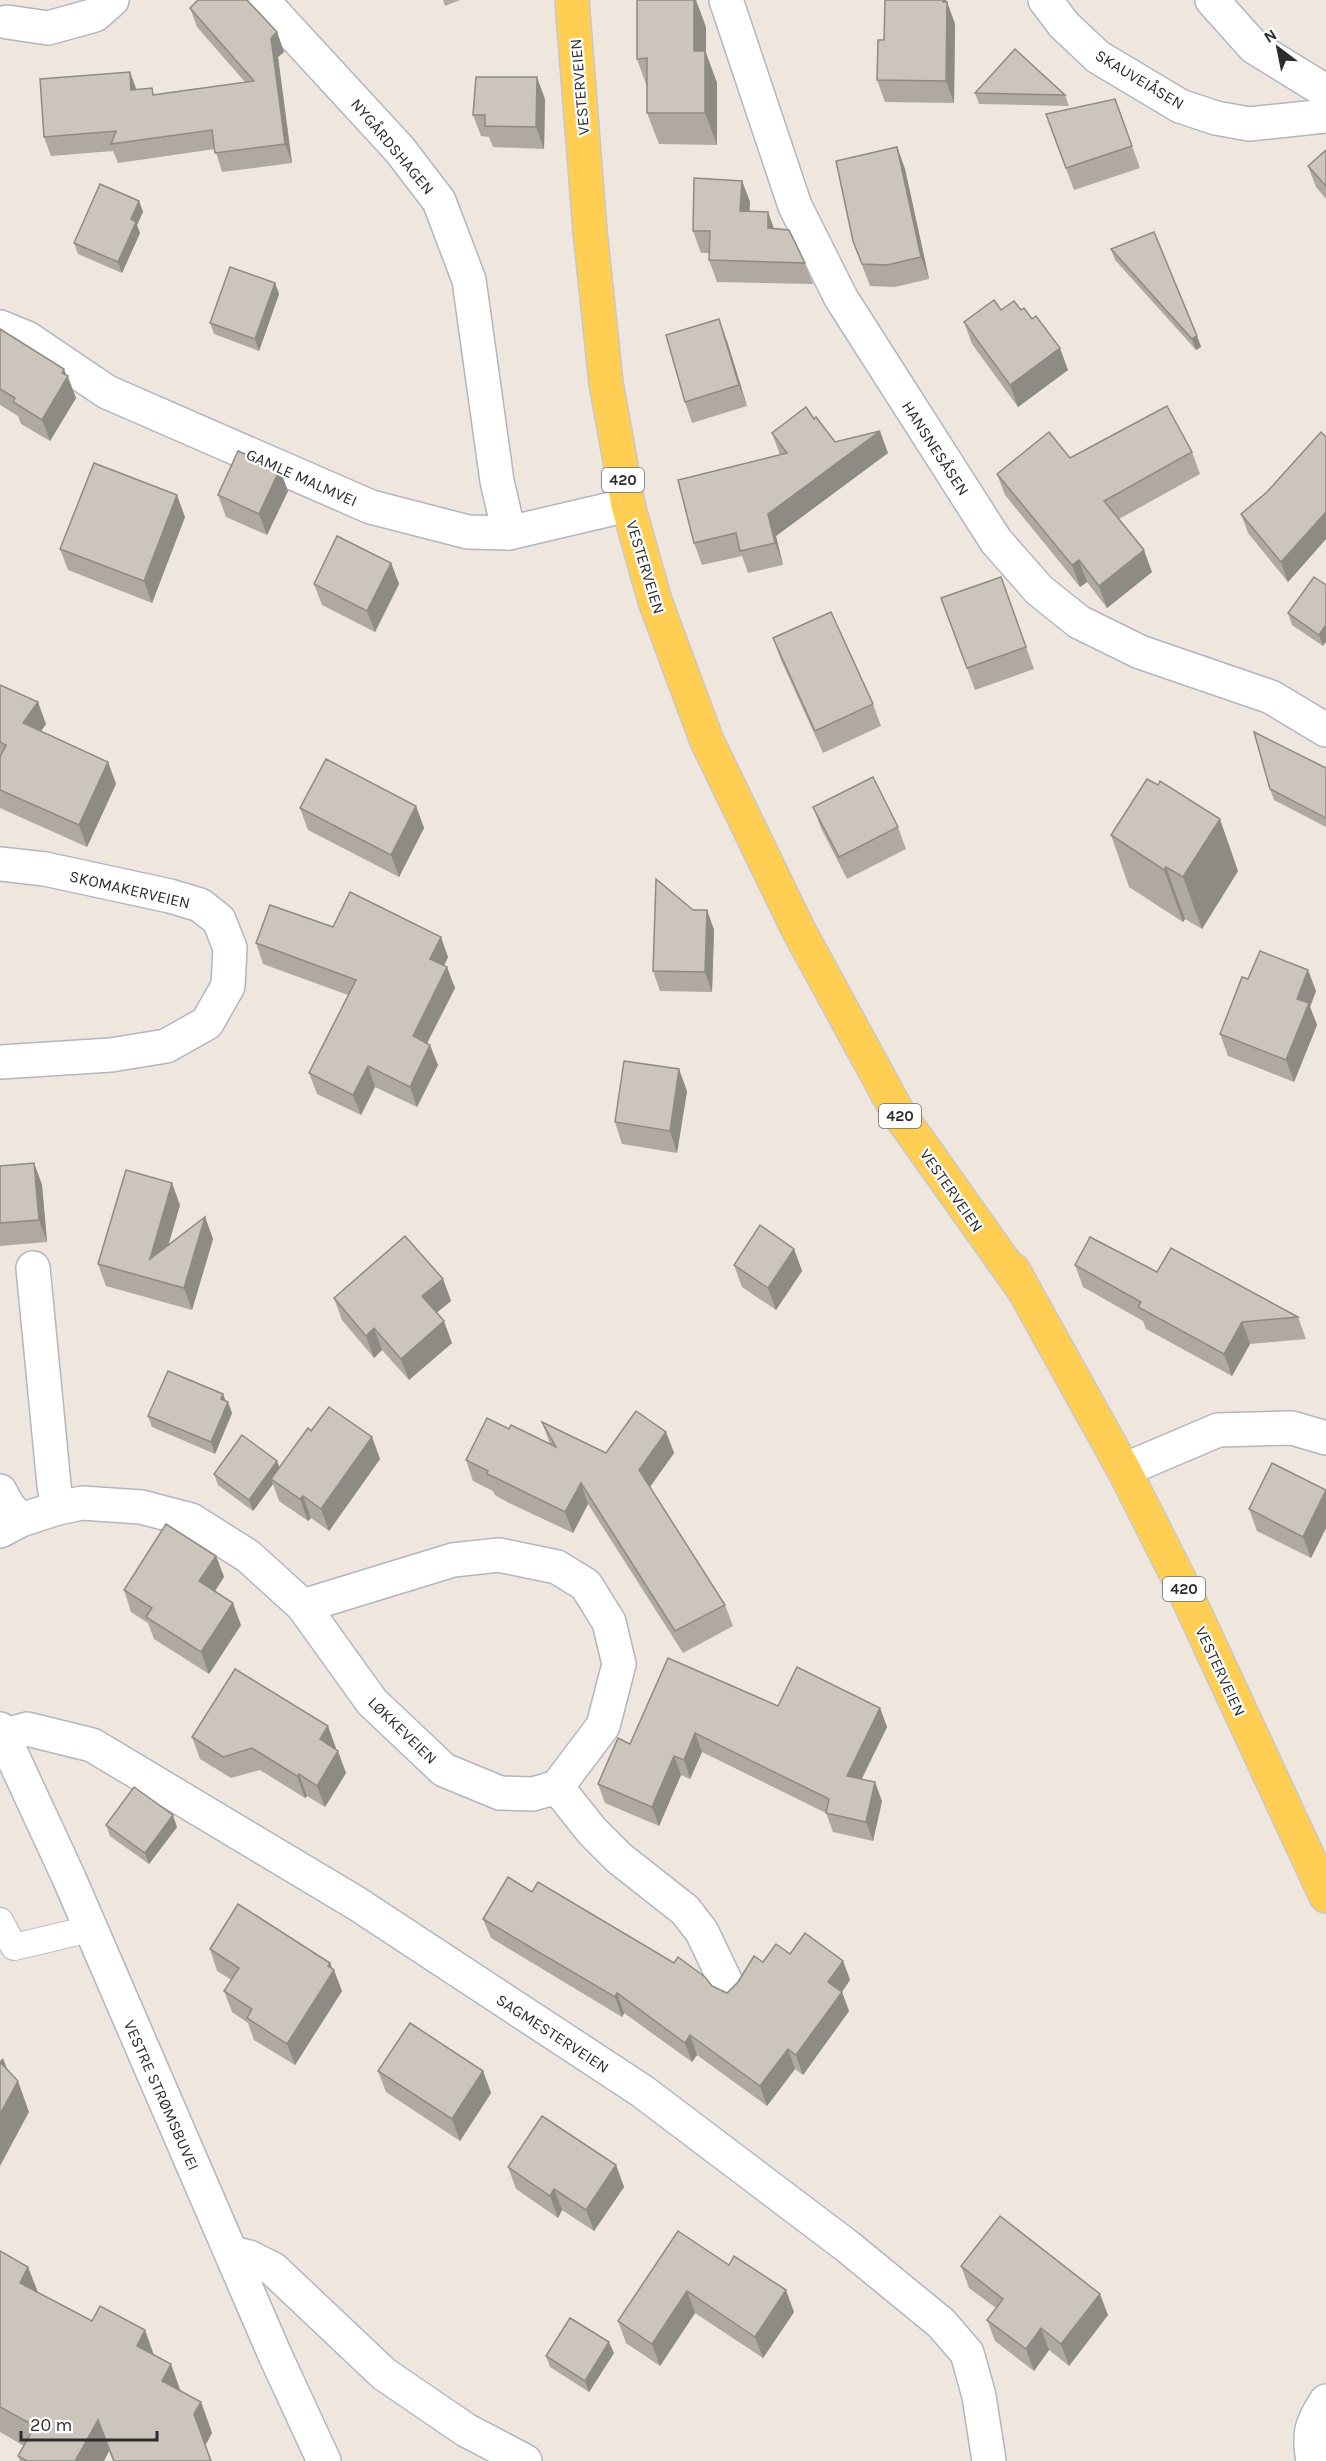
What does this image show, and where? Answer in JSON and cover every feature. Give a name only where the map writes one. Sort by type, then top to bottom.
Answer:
[{"type":"main road","name":"VESTERVEIEN","points":[[572,0],[590,231],[606,383],[628,505],[655,602],[707,741],[798,929],[897,1111],[1024,1290],[1124,1470],[1180,1581],[1326,1896]]},
{"type":"street","points":[[7,22],[48,28],[95,15],[112,0]]},
{"type":"street","name":"NYGÅRDSHAGEN","points":[[262,0],[400,150],[439,201],[469,280],[497,481],[509,533]]},
{"type":"street","name":"HANSNESÅSEN","points":[[726,0],[795,206],[841,298],[996,541],[1039,590],[1079,622],[1140,652],[1271,697],[1326,730]]},
{"type":"street","name":"SKAUVEIÅSEN","points":[[1045,0],[1064,25],[1098,57],[1180,106],[1216,118],[1249,124],[1326,116]]},
{"type":"street","points":[[1212,0],[1254,47],[1322,89],[1326,94]]},
{"type":"street","name":"GAMLE MALMVEI","points":[[0,327],[27,338],[107,392],[371,507],[468,532],[509,533],[628,505]]},
{"type":"street","name":"SKOMAKERVEIEN","points":[[0,864],[45,869],[170,896],[200,905],[219,920],[230,948],[228,986],[207,1023],[165,1046],[111,1055],[0,1062]]},
{"type":"street","points":[[33,1268],[58,1508]]},
{"type":"street","points":[[1124,1470],[1218,1430],[1292,1428],[1326,1438]]},
{"type":"street","points":[[0,1491],[8,1506],[10,1526]]},
{"type":"street","name":"LØKKEVEIEN","points":[[10,1526],[58,1508],[82,1503],[141,1507],[191,1520],[248,1556],[303,1606],[372,1702],[444,1770],[500,1793],[533,1794],[557,1787]]},
{"type":"street","points":[[303,1606],[453,1560],[499,1555],[557,1567],[586,1585],[609,1622],[620,1664],[603,1726],[557,1787],[592,1831],[619,1858],[685,1910],[702,1932],[730,1991]]},
{"type":"street","name":"SAGMESTERVEIEN","points":[[2,1733],[27,1729],[92,1744],[356,1903],[642,2091],[847,2246],[941,2322],[967,2353],[979,2396],[989,2461]]},
{"type":"street","name":"VESTRE STRØMSBUVEI","points":[[2,1733],[69,1878],[275,2355],[324,2461]]},
{"type":"street","points":[[232,2253],[249,2257],[273,2269],[384,2374],[466,2430],[525,2461]]},
{"type":"street","points":[[1313,2461],[1309,2440],[1314,2420],[1326,2401]]},
{"type":"lane","points":[[0,1921],[14,1947],[90,1929]]},
{"type":"building","points":[[198,0],[247,0],[277,32],[271,38],[285,144],[215,153],[212,130],[111,144],[116,131],[44,137],[40,79],[130,72],[131,90],[152,88],[153,95],[254,81],[190,8]]},
{"type":"building","points":[[637,0],[694,0],[694,51],[705,51],[705,113],[647,113],[647,58],[637,59]]},
{"type":"building","points":[[885,0],[943,0],[947,2],[946,81],[877,80],[878,40],[884,40]]},
{"type":"building","points":[[1015,49],[1065,95],[975,93]]},
{"type":"building","points":[[476,77],[537,77],[536,127],[485,126],[485,115],[473,115]]},
{"type":"building","points":[[1115,99],[1132,146],[1066,168],[1046,114]]},
{"type":"building","points":[[897,147],[921,257],[887,265],[862,264],[853,241],[836,161]]},
{"type":"building","points":[[1326,150],[1326,186],[1308,166]]},
{"type":"building","points":[[694,178],[742,181],[740,211],[768,212],[768,228],[789,230],[805,263],[709,260],[710,231],[693,231]]},
{"type":"building","points":[[100,184],[139,201],[131,219],[136,222],[118,262],[74,243]]},
{"type":"building","points":[[1154,232],[1197,336],[1192,339],[1111,249]]},
{"type":"building","points":[[230,267],[275,283],[255,339],[210,323]]},
{"type":"building","points":[[994,300],[1001,310],[1014,301],[1021,310],[1024,308],[1032,319],[1036,316],[1060,348],[1010,385],[964,322]]},
{"type":"building","points":[[719,319],[739,385],[685,402],[666,335]]},
{"type":"building","points":[[0,329],[64,369],[62,373],[68,376],[42,420],[13,402],[15,398],[0,389]]},
{"type":"building","points":[[1167,406],[1192,452],[1104,501],[1144,550],[1099,586],[1079,560],[1072,565],[997,474],[1049,432],[1070,458]]},
{"type":"building","points":[[806,407],[835,442],[880,431],[768,514],[775,543],[740,551],[736,533],[694,543],[678,480],[787,453],[772,433]]},
{"type":"building","points":[[1321,432],[1326,437],[1326,512],[1281,562],[1241,514],[1267,492]]},
{"type":"building","points":[[238,451],[280,469],[259,514],[218,495]]},
{"type":"building","points":[[94,463],[177,495],[144,581],[60,549]]},
{"type":"building","points":[[337,536],[391,563],[367,611],[314,584]]},
{"type":"building","points":[[1001,577],[1026,647],[967,668],[941,598]]},
{"type":"building","points":[[1314,577],[1326,585],[1326,625],[1319,635],[1288,613]]},
{"type":"building","points":[[831,612],[873,704],[815,731],[773,638]]},
{"type":"building","points":[[0,685],[38,702],[23,723],[108,762],[79,825],[0,790],[0,757],[6,745],[0,742]]},
{"type":"building","points":[[1254,732],[1326,768],[1326,818],[1270,789]]},
{"type":"building","points":[[326,759],[416,806],[391,855],[300,808]]},
{"type":"building","points":[[873,777],[898,827],[839,857],[813,807]]},
{"type":"building","points":[[1147,779],[1158,785],[1160,781],[1220,819],[1183,877],[1166,867],[1164,870],[1111,835]]},
{"type":"building","points":[[656,879],[693,910],[707,910],[705,972],[653,971]]},
{"type":"building","points":[[350,892],[441,937],[430,959],[447,967],[413,1036],[430,1045],[410,1087],[368,1066],[353,1095],[309,1073],[356,980],[256,943],[270,905],[333,927]]},
{"type":"building","points":[[1260,951],[1308,970],[1297,999],[1309,1003],[1286,1060],[1220,1034],[1242,977],[1248,979]]},
{"type":"building","points":[[624,1061],[679,1069],[670,1131],[615,1122]]},
{"type":"building","points":[[34,1163],[39,1220],[0,1223],[0,1166]]},
{"type":"building","points":[[126,1170],[172,1183],[150,1259],[205,1217],[184,1288],[98,1264]]},
{"type":"building","points":[[760,1225],[794,1249],[768,1288],[734,1265]]},
{"type":"building","points":[[405,1236],[443,1279],[422,1296],[444,1321],[401,1359],[374,1328],[366,1336],[334,1298]]},
{"type":"building","points":[[1090,1237],[1157,1272],[1171,1248],[1298,1317],[1242,1322],[1224,1354],[1138,1307],[1141,1302],[1075,1265]]},
{"type":"building","points":[[168,1371],[223,1394],[221,1399],[228,1402],[211,1442],[148,1416]]},
{"type":"building","points":[[329,1407],[372,1437],[321,1509],[303,1496],[300,1499],[271,1479],[308,1428],[311,1431]]},
{"type":"building","points":[[636,1411],[666,1432],[639,1470],[725,1605],[675,1631],[581,1483],[565,1512],[487,1474],[488,1471],[466,1460],[487,1418],[509,1429],[511,1425],[556,1447],[542,1422],[606,1453]]},
{"type":"building","points":[[242,1435],[277,1461],[249,1500],[214,1474]]},
{"type":"building","points":[[1272,1463],[1326,1490],[1303,1537],[1249,1509]]},
{"type":"building","points":[[166,1524],[216,1556],[199,1581],[233,1603],[201,1652],[146,1617],[152,1608],[124,1590]]},
{"type":"building","points":[[668,1658],[778,1706],[797,1667],[880,1708],[847,1776],[875,1782],[866,1822],[826,1813],[829,1799],[695,1733],[684,1760],[674,1756],[652,1807],[598,1784],[618,1738],[630,1744]]},
{"type":"building","points":[[235,1669],[328,1726],[320,1739],[338,1751],[317,1786],[252,1748],[223,1757],[192,1737]]},
{"type":"building","points":[[134,1787],[173,1815],[145,1853],[106,1825]]},
{"type":"building","points":[[508,1877],[532,1892],[538,1882],[674,1963],[678,1957],[705,1977],[712,1986],[727,1993],[738,1982],[754,1956],[763,1962],[776,1944],[790,1954],[805,1933],[843,1961],[828,1982],[842,1992],[796,2055],[788,2049],[760,2086],[690,2035],[685,2043],[617,1993],[615,1997],[483,1919]]},
{"type":"building","points":[[238,1904],[330,1963],[328,1966],[334,1970],[287,2044],[247,2018],[252,2009],[224,1991],[239,1968],[210,1949]]},
{"type":"building","points":[[410,2023],[483,2071],[452,2119],[378,2071]]},
{"type":"building","points":[[0,2062],[18,2081],[0,2114]]},
{"type":"building","points":[[542,2116],[616,2165],[586,2210],[554,2189],[550,2196],[508,2167]]},
{"type":"building","points":[[1000,2216],[1100,2294],[1061,2344],[1041,2328],[1026,2349],[987,2320],[1003,2299],[961,2266]]},
{"type":"building","points":[[678,2231],[729,2265],[734,2256],[786,2290],[755,2337],[687,2291],[652,2344],[618,2321]]},
{"type":"building","points":[[0,2251],[28,2267],[20,2283],[92,2321],[100,2306],[145,2330],[137,2346],[171,2364],[162,2381],[201,2402],[194,2414],[211,2461],[114,2461],[98,2420],[75,2461],[27,2461],[18,2456],[35,2426],[0,2407]]},
{"type":"building","points":[[570,2318],[609,2342],[585,2381],[546,2356]]}]
